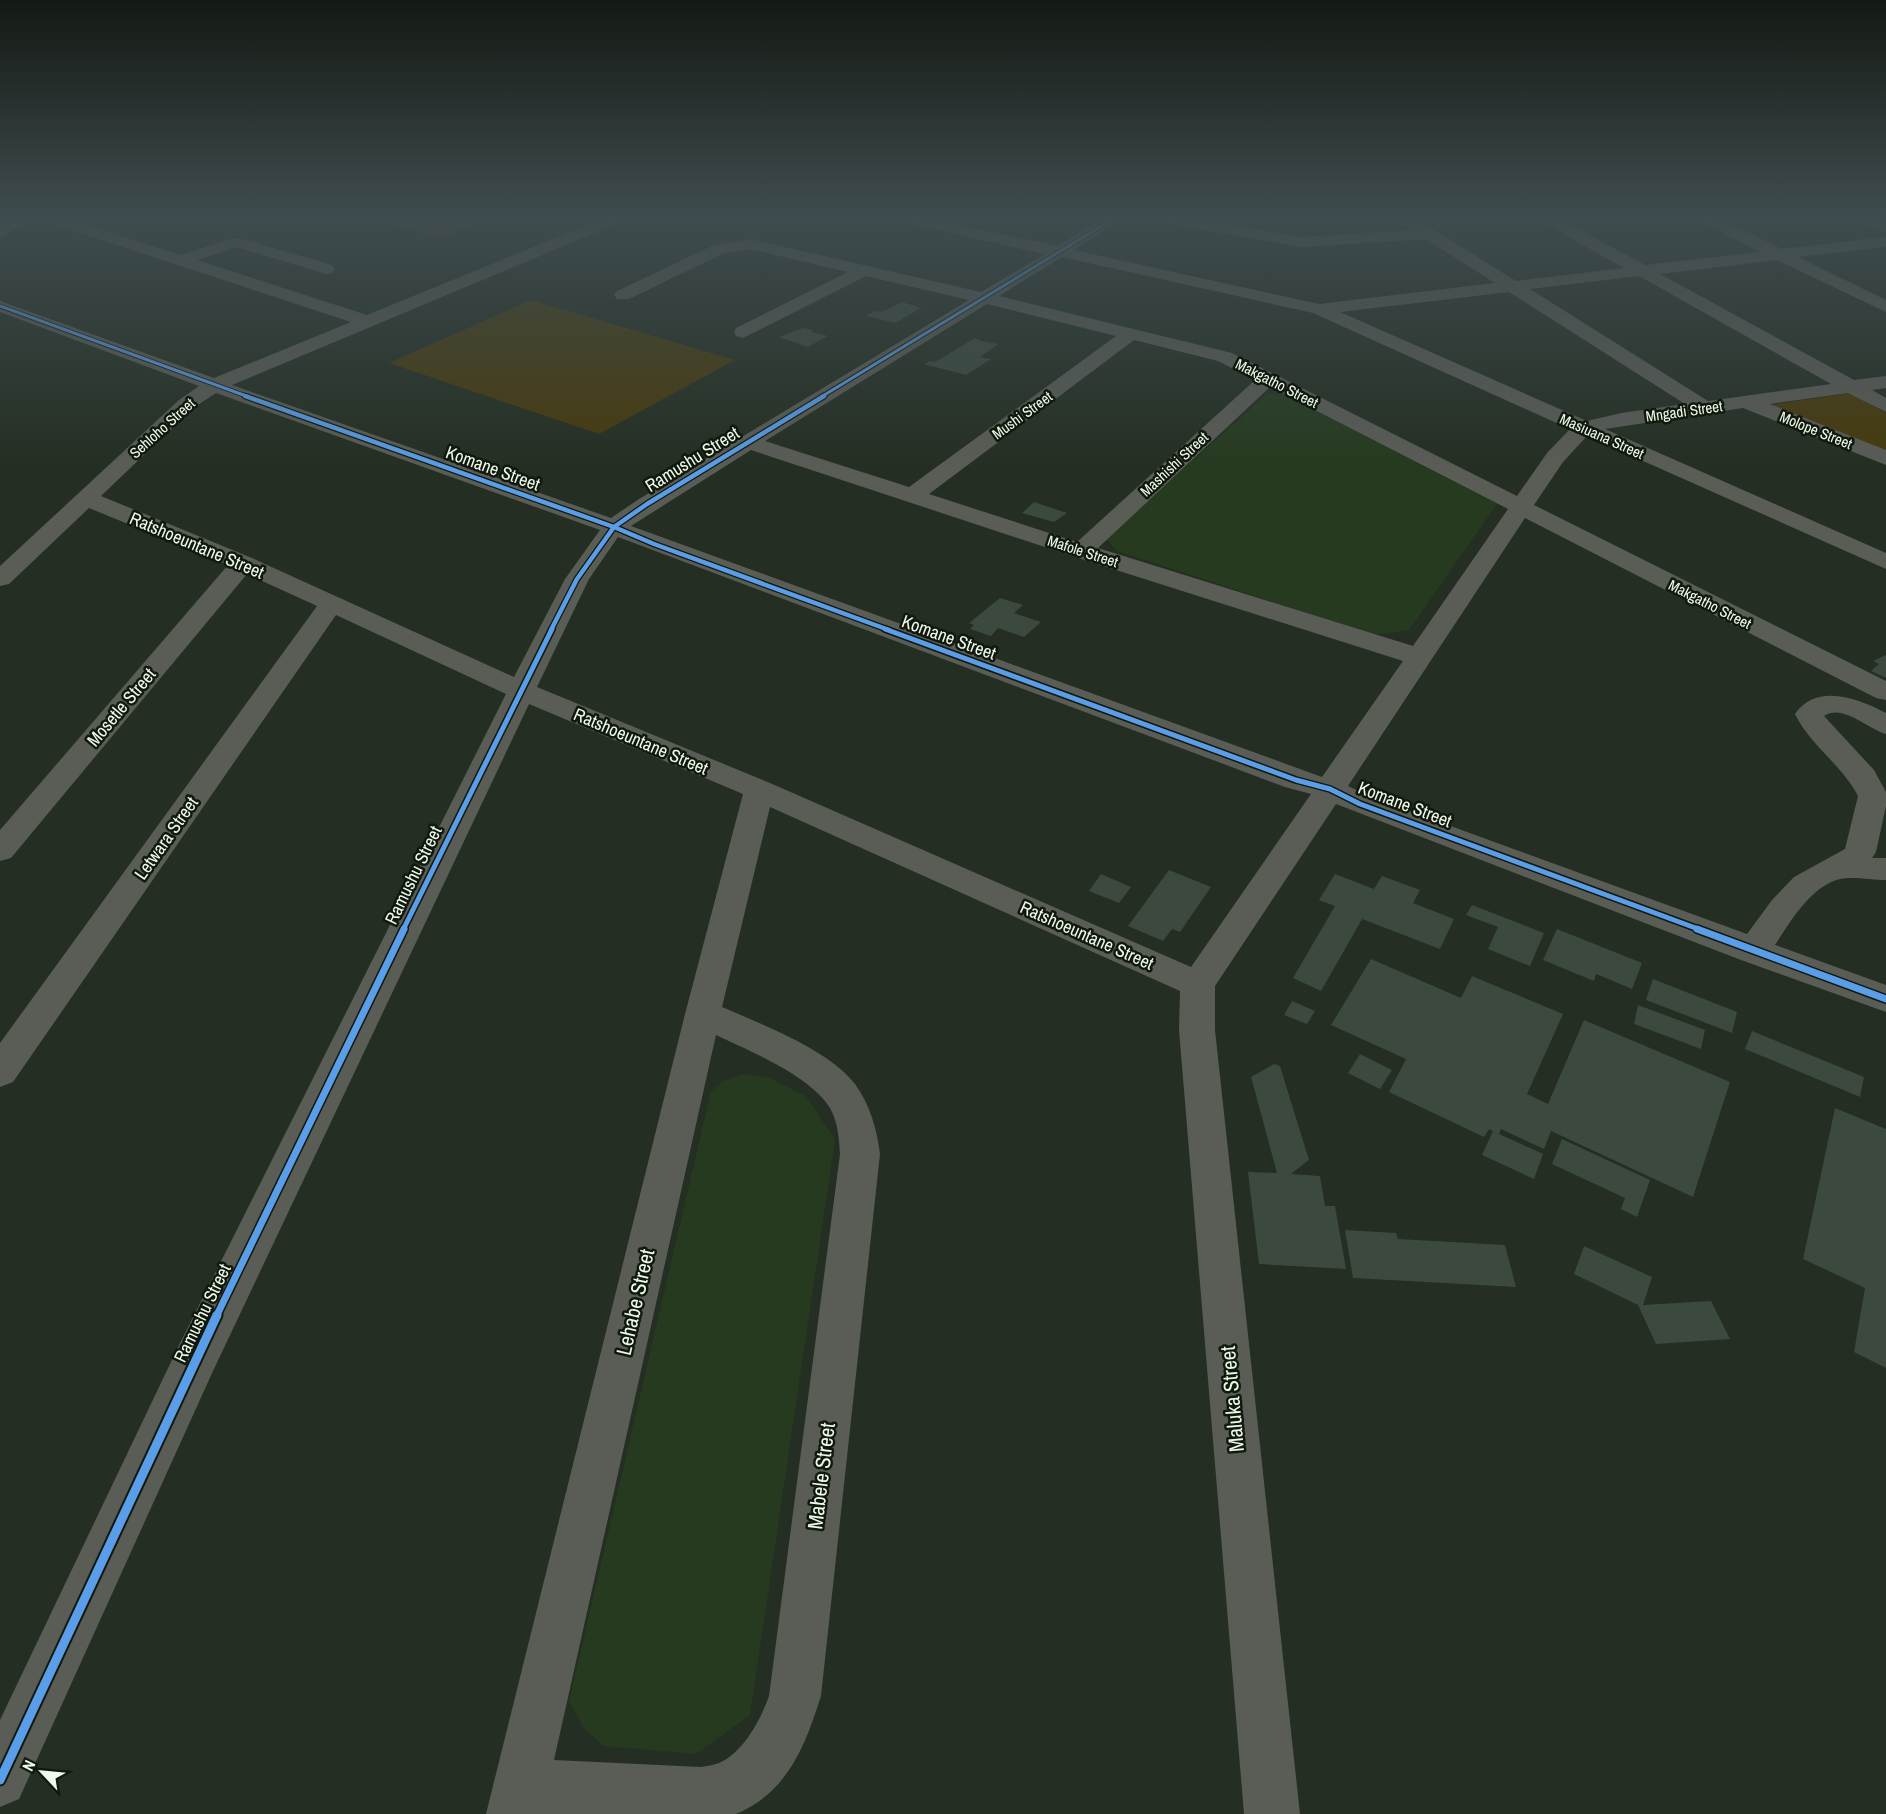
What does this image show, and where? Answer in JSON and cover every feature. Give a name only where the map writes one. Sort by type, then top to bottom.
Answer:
[{"type":"street","points":[[305,301],[367,321]]},
{"type":"street","name":"Sehloho Street","points":[[0,579],[186,404],[214,385],[416,301]]},
{"type":"street","points":[[743,332],[804,301]]},
{"type":"street","name":"Ramushu Street","points":[[0,1780],[202,1345],[443,848],[577,579],[614,527],[646,504],[980,301]]},
{"type":"street","name":"Makgatho Street","points":[[995,301],[1225,357],[1886,692]]},
{"type":"street","points":[[1280,301],[1318,309],[1386,301]]},
{"type":"street","points":[[1538,301],[1706,408]]},
{"type":"street","points":[[1696,301],[1886,406]]},
{"type":"street","name":"Komane Street","points":[[0,306],[214,385],[614,527],[665,549],[1285,776],[1330,789],[1360,804],[1886,999]]},
{"type":"street","name":"Masiuana Street","points":[[1318,309],[1886,562]]},
{"type":"street","name":"Mushi Street","points":[[912,496],[1132,333]]},
{"type":"street","name":"Mashishi Street","points":[[1081,550],[1268,378]]},
{"type":"street","name":"Mngadi Street","points":[[1584,428],[1621,419],[1886,382]]},
{"type":"street","name":"Molope Street","points":[[1745,402],[1886,458]]},
{"type":"street","points":[[1198,984],[1555,458],[1584,428]]},
{"type":"street","name":"Mafole Street","points":[[748,441],[912,496],[1419,657]]},
{"type":"street","name":"Ratshoeuntane Street","points":[[85,498],[243,563],[522,691],[759,790],[1198,984]]},
{"type":"street","name":"Mosetle Street","points":[[0,850],[243,563]]},
{"type":"street","name":"Letwara Street","points":[[0,1072],[331,604]]},
{"type":"street","points":[[1753,951],[1783,909],[1806,884],[1826,870],[1845,866],[1860,852],[1873,796],[1863,777],[1814,724],[1809,714],[1817,706],[1830,703],[1846,705],[1886,725]]},
{"type":"street","name":"Lehabe Street","points":[[517,1800],[703,1014],[759,790]]},
{"type":"street","points":[[1836,868],[1886,869]]},
{"type":"street","name":"Maluka Street","points":[[1198,984],[1197,1030],[1272,1814]]},
{"type":"street","name":"Mabele Street","points":[[517,1800],[701,1795],[735,1787],[764,1761],[783,1731],[795,1696],[860,1154],[857,1129],[849,1106],[839,1090],[822,1076],[751,1036],[703,1014]]},
{"type":"shaded area","points":[[530,301],[735,360],[599,434],[389,363]]},
{"type":"shaded area","points":[[1851,393],[1886,413],[1886,451],[1770,405]]},
{"type":"shaded area","points":[[1267,394],[1283,394],[1497,504],[1409,630],[1375,635],[1117,551],[1106,538]]},
{"type":"shaded area","points":[[743,1074],[769,1078],[806,1096],[835,1140],[750,1715],[696,1754],[603,1746],[583,1727],[569,1701],[711,1091],[723,1081]]},
{"type":"building","points":[[902,302],[921,308],[895,323],[866,316],[875,311],[882,312]]},
{"type":"building","points":[[803,328],[828,336],[808,347],[779,337]]},
{"type":"building","points":[[975,338],[998,344],[980,357],[991,359],[966,375],[924,364],[930,361],[935,362]]},
{"type":"building","points":[[1034,502],[1067,513],[1054,522],[1022,513]]},
{"type":"building","points":[[1000,598],[1023,605],[1014,613],[1041,622],[1024,637],[998,628],[991,636],[970,629],[974,625],[969,623]]},
{"type":"building","points":[[1886,655],[1886,678],[1871,671],[1879,664],[1873,661]]},
{"type":"building","points":[[1169,870],[1211,887],[1180,932],[1172,929],[1163,941],[1128,926]]},
{"type":"building","points":[[1101,874],[1131,887],[1119,903],[1089,891]]},
{"type":"building","points":[[1335,874],[1374,889],[1382,876],[1420,890],[1413,903],[1454,919],[1440,949],[1362,919],[1321,991],[1293,978],[1335,906],[1319,900]]},
{"type":"building","points":[[1472,905],[1544,933],[1530,966],[1488,949],[1498,927],[1466,915]]},
{"type":"building","points":[[1557,929],[1642,963],[1632,989],[1596,974],[1594,981],[1543,960]]},
{"type":"building","points":[[1371,959],[1461,998],[1472,976],[1563,1014],[1527,1094],[1548,1104],[1584,1020],[1730,1082],[1693,1197],[1551,1131],[1544,1149],[1501,1129],[1499,1134],[1543,1154],[1534,1179],[1482,1155],[1493,1131],[1489,1129],[1484,1137],[1389,1092],[1406,1059],[1331,1025]]},
{"type":"building","points":[[1653,979],[1737,1012],[1732,1033],[1646,1000]]},
{"type":"building","points":[[1292,1001],[1315,1011],[1307,1024],[1284,1015]]},
{"type":"building","points":[[1638,1005],[1705,1030],[1701,1049],[1634,1024]]},
{"type":"building","points":[[1752,1031],[1864,1077],[1860,1097],[1745,1049]]},
{"type":"building","points":[[1360,1054],[1392,1070],[1380,1089],[1348,1073]]},
{"type":"building","points":[[1274,1064],[1280,1066],[1309,1160],[1291,1174],[1320,1176],[1325,1206],[1335,1206],[1346,1269],[1259,1264],[1248,1172],[1277,1173],[1251,1077]]},
{"type":"building","points":[[1835,1108],[1886,1129],[1886,1368],[1854,1352],[1865,1288],[1803,1259]]},
{"type":"building","points":[[1562,1139],[1650,1180],[1637,1217],[1621,1209],[1625,1198],[1552,1164]]},
{"type":"building","points":[[1345,1230],[1396,1233],[1398,1239],[1505,1245],[1516,1287],[1353,1278]]},
{"type":"building","points":[[1584,1246],[1652,1277],[1643,1305],[1711,1301],[1730,1339],[1656,1344],[1638,1305],[1574,1274]]},
{"type":"cycle path","points":[[0,1780],[197,1356],[443,848],[577,579],[614,527],[647,504],[980,301]]},
{"type":"cycle path","points":[[0,306],[214,385],[614,527],[654,544],[1296,780],[1330,789],[1360,804],[1886,999]]}]
